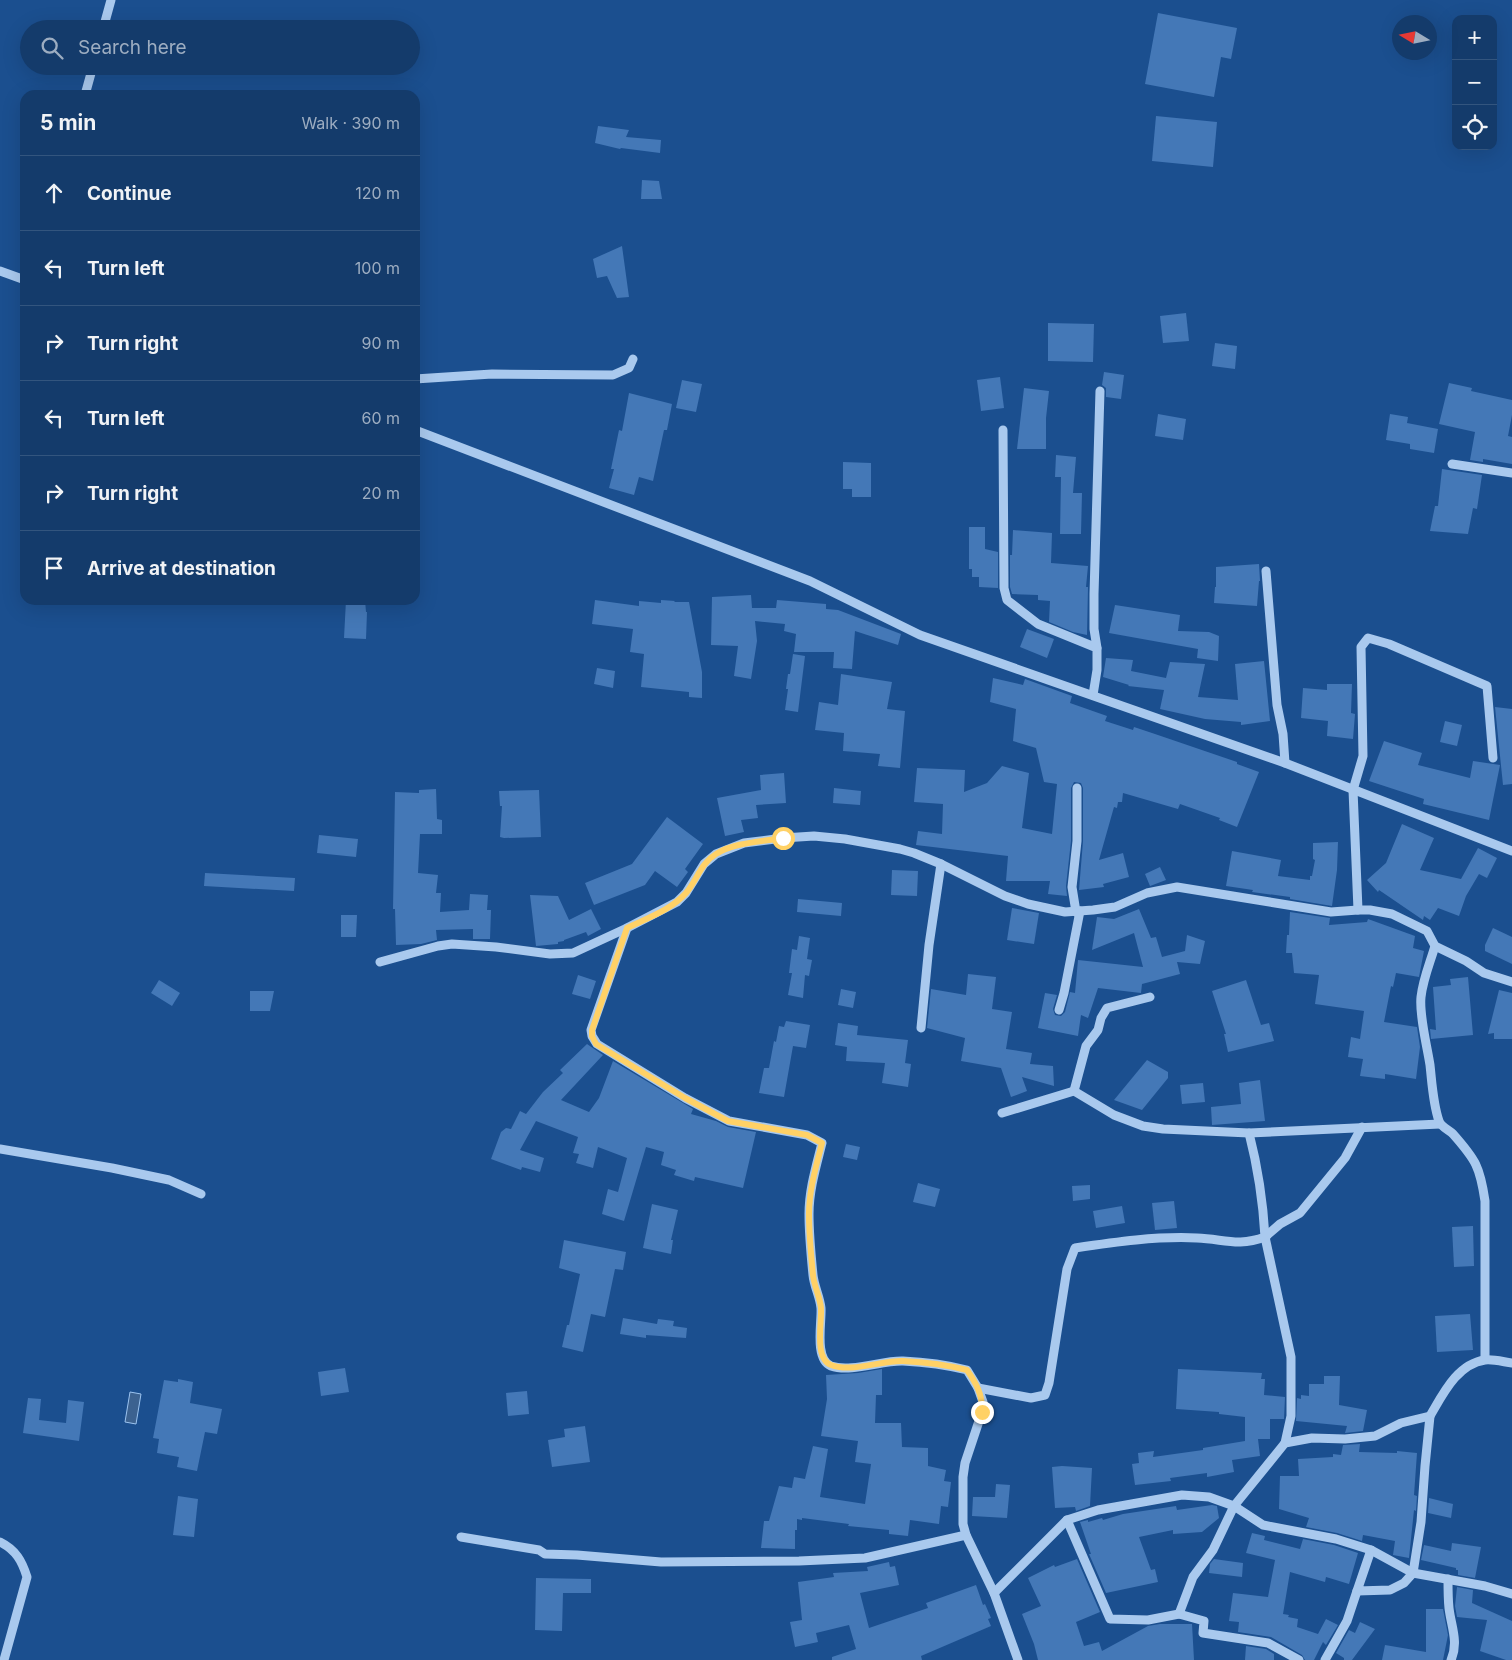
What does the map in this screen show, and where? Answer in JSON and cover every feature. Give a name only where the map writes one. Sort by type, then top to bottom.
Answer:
[{"type":"street","points":[[105,20],[111,0]]},
{"type":"street","points":[[86,90],[91,75]]},
{"type":"street","points":[[0,271],[20,278]]},
{"type":"street","points":[[420,379],[492,374],[613,375],[629,368],[633,359]]},
{"type":"street","points":[[1093,695],[1097,648],[1094,629],[1094,603],[1100,391]]},
{"type":"street","points":[[1003,430],[1004,588],[1007,600],[1038,624],[1097,648]]},
{"type":"street","points":[[420,432],[810,581],[920,635],[1285,763],[1512,851]]},
{"type":"street","points":[[1452,464],[1512,473]]},
{"type":"street","points":[[1266,571],[1285,763]]},
{"type":"street","points":[[1358,910],[1353,790],[1363,756],[1361,647],[1368,638],[1389,644],[1486,686],[1493,758]]},
{"type":"street","points":[[1058,1010],[1064,993],[1078,911],[1072,886],[1077,841],[1077,788]]},
{"type":"street","points":[[380,962],[452,944],[561,954],[573,953],[677,902],[686,892],[704,864],[716,854],[744,844],[783,838],[806,837],[845,839],[914,853],[941,864],[1005,896],[1028,904],[1065,912],[1115,907],[1147,893],[1177,887],[1332,912],[1370,910],[1392,914],[1427,931],[1435,946],[1466,961],[1484,973],[1512,982]]},
{"type":"street","points":[[920,1028],[929,945],[941,864]]},
{"type":"street","points":[[627,928],[592,1030],[592,1036],[596,1044],[685,1098],[728,1121],[807,1135],[822,1143],[812,1182],[809,1215],[813,1277],[821,1308],[821,1347],[825,1361],[830,1365],[838,1367],[876,1365],[901,1361],[954,1366],[967,1370],[978,1388],[983,1402],[982,1412],[963,1477],[963,1524],[994,1593],[1018,1660]]},
{"type":"street","points":[[1435,946],[1420,1000],[1433,1091],[1440,1124]]},
{"type":"street","points":[[1074,1091],[1086,1046],[1098,1030],[1101,1018],[1107,1008],[1150,997]]},
{"type":"street","points":[[1002,1113],[1074,1091],[1114,1115],[1143,1126],[1163,1129],[1250,1133],[1440,1124],[1451,1132],[1469,1153],[1476,1162],[1482,1177],[1485,1201],[1486,1360]]},
{"type":"street","points":[[978,1388],[1031,1398],[1045,1395],[1049,1383],[1067,1269],[1076,1248],[1148,1239],[1198,1238],[1234,1243],[1265,1237],[1280,1224],[1300,1213],[1345,1158],[1362,1128]]},
{"type":"street","points":[[1179,1614],[1193,1577],[1214,1550],[1234,1506],[1285,1443],[1291,1416],[1291,1357],[1265,1237],[1264,1203],[1250,1133]]},
{"type":"street","points":[[0,1149],[112,1168],[169,1180],[201,1194]]},
{"type":"street","points":[[1356,1591],[1390,1590],[1404,1583],[1413,1573],[1421,1522],[1424,1466],[1430,1416],[1448,1386],[1466,1366],[1486,1360],[1512,1363]]},
{"type":"street","points":[[1285,1443],[1312,1438],[1345,1439],[1375,1436],[1401,1423],[1430,1416]]},
{"type":"street","points":[[994,1593],[1066,1520],[1098,1510],[1182,1495],[1209,1497],[1234,1506],[1263,1525],[1336,1539],[1371,1550],[1413,1573],[1484,1586],[1512,1594]]},
{"type":"street","points":[[1066,1520],[1110,1619],[1148,1620],[1179,1614],[1204,1621],[1203,1634],[1268,1643],[1299,1660]]},
{"type":"street","points":[[461,1537],[539,1550],[545,1554],[577,1555],[621,1560],[704,1563],[865,1558],[966,1534]]},
{"type":"street","points":[[0,1542],[10,1547],[16,1554],[23,1564],[27,1577],[4,1660]]},
{"type":"street","points":[[1325,1660],[1347,1621],[1371,1550]]},
{"type":"street","points":[[1448,1579],[1448,1606],[1455,1637],[1454,1653],[1451,1660]]},
{"type":"water","points":[[130,1392],[141,1394],[136,1424],[125,1422]]},
{"type":"building","points":[[1158,13],[1237,28],[1231,59],[1221,57],[1214,97],[1145,84]]},
{"type":"building","points":[[1156,116],[1217,122],[1213,167],[1152,161]]},
{"type":"building","points":[[598,126],[629,130],[626,137],[661,140],[660,153],[620,149],[595,143]]},
{"type":"building","points":[[642,180],[659,181],[662,199],[641,199]]},
{"type":"building","points":[[622,246],[629,297],[617,298],[607,276],[597,278],[593,259]]},
{"type":"building","points":[[1186,313],[1189,341],[1163,343],[1160,316]]},
{"type":"building","points":[[1048,323],[1094,324],[1093,362],[1048,361]]},
{"type":"building","points":[[1215,343],[1237,346],[1235,369],[1212,366]]},
{"type":"building","points":[[1104,372],[1124,375],[1121,399],[1106,397],[1106,388],[1102,385]]},
{"type":"building","points":[[1000,377],[1004,408],[981,411],[977,380]]},
{"type":"building","points":[[682,380],[702,384],[696,412],[676,408]]},
{"type":"building","points":[[1449,383],[1472,388],[1471,391],[1512,400],[1512,415],[1508,436],[1512,437],[1512,464],[1483,459],[1483,462],[1470,460],[1475,432],[1439,424]]},
{"type":"building","points":[[1024,388],[1049,391],[1046,418],[1046,449],[1017,449]]},
{"type":"building","points":[[629,393],[672,404],[667,430],[664,430],[653,481],[639,477],[634,495],[609,488],[614,469],[611,469],[619,430],[622,431]]},
{"type":"building","points":[[1158,414],[1186,419],[1183,440],[1155,436]]},
{"type":"building","points":[[1390,414],[1408,417],[1407,423],[1438,429],[1434,453],[1410,449],[1410,444],[1386,440]]},
{"type":"building","points":[[1056,455],[1076,457],[1073,493],[1082,493],[1081,534],[1060,534],[1061,477],[1055,477]]},
{"type":"building","points":[[843,462],[871,463],[871,497],[852,497],[852,489],[843,489]]},
{"type":"building","points":[[1442,469],[1482,475],[1477,509],[1473,508],[1468,534],[1430,531],[1435,506],[1438,506]]},
{"type":"building","points":[[969,527],[985,527],[985,549],[998,552],[998,588],[979,587],[979,577],[972,577],[972,569],[969,569]]},
{"type":"building","points":[[1013,530],[1052,533],[1051,563],[1088,566],[1086,587],[1088,587],[1087,635],[1073,632],[1049,622],[1050,601],[1038,600],[1038,595],[1012,594],[1010,587],[1010,555],[1012,555]]},
{"type":"building","points":[[1259,564],[1260,581],[1257,606],[1214,603],[1216,567]]},
{"type":"building","points":[[751,595],[752,608],[776,608],[777,600],[826,604],[826,609],[838,610],[901,634],[898,645],[855,631],[852,669],[833,668],[834,652],[794,652],[796,634],[784,631],[785,624],[755,621],[757,641],[751,679],[734,676],[738,646],[711,645],[712,597]]},
{"type":"building","points":[[595,600],[639,606],[639,601],[661,603],[661,600],[689,602],[702,672],[702,698],[689,697],[689,692],[641,687],[644,654],[630,652],[633,629],[592,624]]},
{"type":"building","points":[[346,605],[365,605],[366,639],[344,638]]},
{"type":"building","points":[[1115,605],[1180,615],[1178,631],[1209,632],[1219,636],[1218,661],[1197,658],[1198,649],[1109,633]]},
{"type":"building","points":[[1027,629],[1054,639],[1047,658],[1020,647]]},
{"type":"building","points":[[793,654],[805,656],[798,712],[785,710],[788,674],[790,674]]},
{"type":"building","points":[[1106,658],[1133,660],[1131,671],[1166,678],[1170,662],[1205,664],[1198,697],[1238,700],[1235,664],[1264,661],[1270,721],[1241,725],[1241,722],[1205,719],[1160,709],[1164,690],[1128,686],[1103,677]]},
{"type":"building","points":[[597,668],[615,671],[613,688],[594,684]]},
{"type":"building","points":[[841,674],[892,682],[887,709],[905,711],[900,768],[878,766],[880,754],[843,751],[844,733],[815,730],[819,702],[838,705]]},
{"type":"building","points":[[993,678],[1023,685],[1025,679],[1072,696],[1070,703],[1107,716],[1105,721],[1133,730],[1134,727],[1237,762],[1237,764],[1259,772],[1237,827],[1219,820],[1220,818],[1180,804],[1178,809],[1123,793],[1122,802],[1118,802],[1117,808],[1114,807],[1099,860],[1123,853],[1129,877],[1103,884],[1104,887],[1079,890],[1083,841],[1083,788],[1081,783],[1074,782],[1071,788],[1071,841],[1066,886],[1067,896],[1048,894],[1050,881],[1006,881],[1008,856],[916,845],[918,831],[942,834],[943,804],[914,802],[917,768],[965,770],[964,792],[987,783],[1002,766],[1029,773],[1022,828],[1052,834],[1057,784],[1044,782],[1036,748],[1013,741],[1016,709],[990,702]]},
{"type":"building","points":[[1327,684],[1352,684],[1351,713],[1355,714],[1353,739],[1327,736],[1328,721],[1301,718],[1303,688],[1327,690]]},
{"type":"building","points":[[1495,707],[1512,709],[1512,784],[1503,785]]},
{"type":"building","points":[[1445,721],[1462,725],[1457,746],[1440,742]]},
{"type":"building","points":[[1384,741],[1422,753],[1418,765],[1470,778],[1473,761],[1500,765],[1489,820],[1423,804],[1424,799],[1369,781]]},
{"type":"building","points":[[784,773],[786,803],[756,805],[758,818],[741,820],[744,832],[725,836],[717,798],[761,790],[760,775]]},
{"type":"building","points":[[834,788],[861,791],[860,805],[833,803]]},
{"type":"building","points":[[436,789],[437,819],[442,820],[442,834],[420,834],[418,873],[438,875],[436,893],[441,893],[440,912],[469,910],[470,894],[488,895],[487,910],[491,910],[490,939],[473,939],[473,929],[436,930],[437,940],[421,944],[396,945],[395,909],[393,909],[395,792],[419,793],[419,790]]},
{"type":"building","points":[[539,790],[541,837],[500,837],[502,806],[500,806],[499,791]]},
{"type":"building","points":[[667,817],[703,844],[685,869],[688,872],[677,887],[655,871],[645,885],[594,905],[585,883],[632,864]]},
{"type":"building","points":[[1402,824],[1434,838],[1420,870],[1461,879],[1478,848],[1497,858],[1487,878],[1479,874],[1466,896],[1459,916],[1438,908],[1430,920],[1424,916],[1423,920],[1379,890],[1378,892],[1367,880],[1386,863]]},
{"type":"building","points":[[319,835],[358,839],[356,857],[317,853]]},
{"type":"building","points":[[1338,842],[1337,870],[1332,906],[1226,886],[1232,851],[1281,860],[1278,876],[1310,880],[1315,860],[1313,859],[1313,843]]},
{"type":"building","points":[[1160,867],[1166,880],[1150,886],[1145,874]]},
{"type":"building","points":[[892,870],[918,871],[917,896],[891,895]]},
{"type":"building","points":[[205,873],[295,878],[294,891],[204,886]]},
{"type":"building","points":[[530,895],[558,896],[569,920],[591,909],[601,929],[588,936],[586,932],[558,942],[558,944],[536,946]]},
{"type":"building","points":[[798,899],[842,903],[841,916],[797,912]]},
{"type":"building","points":[[1012,908],[1039,913],[1034,944],[1007,940]]},
{"type":"building","points":[[1139,909],[1151,938],[1156,937],[1162,957],[1185,951],[1187,935],[1205,941],[1200,964],[1177,962],[1180,974],[1142,984],[1141,993],[1098,988],[1088,1018],[1081,1015],[1078,1036],[1038,1028],[1045,993],[1057,995],[1053,1009],[1055,1015],[1061,1016],[1065,1012],[1070,992],[1075,993],[1078,960],[1143,967],[1134,933],[1092,950],[1097,917],[1114,919]]},
{"type":"building","points":[[1290,912],[1330,918],[1329,925],[1367,922],[1368,919],[1415,936],[1413,948],[1424,951],[1419,977],[1396,973],[1393,987],[1391,986],[1384,1022],[1417,1027],[1420,1047],[1416,1079],[1385,1074],[1385,1079],[1360,1076],[1363,1059],[1348,1057],[1351,1037],[1360,1039],[1364,1011],[1315,1004],[1319,975],[1294,973],[1292,953],[1286,953]]},
{"type":"building","points":[[341,915],[357,915],[356,937],[341,937]]},
{"type":"building","points":[[1493,928],[1512,937],[1512,964],[1485,951],[1485,945]]},
{"type":"building","points":[[799,936],[810,938],[807,959],[812,960],[809,976],[805,975],[803,998],[788,995],[792,973],[789,973],[792,949],[797,950]]},
{"type":"building","points":[[968,974],[996,977],[992,1009],[1012,1012],[1006,1049],[1032,1053],[1030,1064],[1053,1066],[1054,1086],[1022,1077],[1027,1091],[1011,1097],[1001,1068],[961,1061],[965,1038],[927,1028],[931,989],[966,995]]},
{"type":"building","points":[[578,975],[596,981],[590,999],[572,994]]},
{"type":"building","points":[[1468,977],[1473,1035],[1431,1039],[1430,1029],[1436,1030],[1433,987],[1451,985],[1450,979]]},
{"type":"building","points":[[159,980],[180,993],[172,1006],[151,993]]},
{"type":"building","points":[[1246,980],[1261,1025],[1269,1023],[1274,1041],[1228,1052],[1224,1034],[1226,1034],[1212,991]]},
{"type":"building","points":[[841,989],[856,992],[853,1008],[838,1005]]},
{"type":"building","points":[[1499,990],[1512,993],[1512,1039],[1494,1039],[1494,1033],[1488,1034]]},
{"type":"building","points":[[250,991],[274,991],[270,1011],[250,1011]]},
{"type":"building","points":[[786,1021],[810,1025],[806,1048],[793,1046],[784,1097],[759,1093],[764,1068],[769,1068],[779,1026],[784,1027]]},
{"type":"building","points":[[838,1023],[858,1026],[857,1035],[908,1040],[905,1063],[911,1064],[908,1087],[882,1083],[885,1063],[846,1061],[847,1047],[835,1045]]},
{"type":"building","points":[[587,1044],[603,1055],[561,1100],[589,1112],[599,1098],[613,1061],[693,1109],[691,1114],[716,1121],[728,1127],[756,1132],[743,1188],[695,1177],[694,1181],[674,1175],[676,1170],[661,1165],[664,1152],[646,1147],[624,1221],[602,1214],[608,1189],[618,1192],[627,1158],[598,1147],[593,1168],[576,1163],[579,1154],[573,1153],[578,1137],[536,1121],[520,1150],[544,1158],[540,1172],[522,1167],[521,1170],[491,1159],[501,1132],[506,1128],[511,1129],[520,1111],[526,1114],[543,1092],[563,1073],[560,1070]]},
{"type":"building","points":[[1147,1060],[1168,1072],[1168,1078],[1142,1110],[1114,1100]]},
{"type":"building","points":[[1260,1080],[1265,1121],[1212,1125],[1211,1107],[1241,1104],[1239,1083]]},
{"type":"building","points":[[1203,1083],[1205,1102],[1182,1104],[1180,1085]]},
{"type":"building","points":[[846,1144],[860,1147],[857,1160],[843,1157]]},
{"type":"building","points":[[918,1183],[940,1189],[935,1207],[913,1202]]},
{"type":"building","points":[[1090,1185],[1090,1199],[1073,1201],[1072,1186]]},
{"type":"building","points":[[1174,1201],[1177,1228],[1155,1230],[1152,1203]]},
{"type":"building","points":[[652,1204],[678,1210],[671,1240],[673,1240],[671,1254],[643,1248]]},
{"type":"building","points":[[1122,1206],[1125,1223],[1096,1228],[1093,1211]]},
{"type":"building","points":[[1473,1226],[1474,1266],[1454,1267],[1452,1227]]},
{"type":"building","points":[[564,1240],[626,1252],[623,1270],[615,1269],[605,1317],[591,1314],[583,1352],[562,1347],[567,1325],[569,1325],[580,1274],[559,1268]]},
{"type":"building","points":[[1470,1314],[1473,1350],[1437,1352],[1435,1316]]},
{"type":"building","points":[[623,1318],[657,1324],[658,1319],[674,1321],[673,1326],[687,1328],[686,1338],[646,1335],[646,1338],[620,1334]]},
{"type":"building","points":[[345,1368],[349,1392],[321,1396],[318,1372]]},
{"type":"building","points":[[882,1369],[882,1395],[876,1395],[875,1423],[901,1423],[902,1447],[928,1448],[928,1466],[946,1470],[944,1481],[951,1482],[948,1507],[941,1506],[939,1524],[910,1520],[908,1536],[889,1534],[889,1530],[848,1526],[849,1524],[802,1518],[802,1520],[797,1519],[795,1549],[761,1548],[764,1521],[769,1521],[779,1486],[792,1488],[794,1477],[805,1479],[813,1446],[828,1449],[820,1497],[865,1504],[871,1464],[855,1462],[858,1441],[821,1436],[827,1399],[826,1375]]},
{"type":"building","points":[[1178,1369],[1262,1373],[1261,1379],[1265,1379],[1264,1395],[1285,1397],[1284,1419],[1270,1419],[1270,1439],[1258,1439],[1260,1456],[1232,1460],[1234,1472],[1207,1477],[1207,1473],[1170,1478],[1171,1481],[1135,1485],[1132,1464],[1139,1463],[1138,1453],[1154,1451],[1153,1457],[1203,1450],[1203,1448],[1245,1441],[1245,1417],[1219,1414],[1219,1412],[1176,1409]]},
{"type":"building","points":[[1324,1376],[1340,1376],[1339,1405],[1367,1410],[1363,1431],[1345,1433],[1347,1426],[1296,1421],[1297,1398],[1301,1399],[1301,1395],[1309,1396],[1309,1384],[1324,1384]]},
{"type":"building","points":[[178,1379],[193,1382],[190,1403],[222,1409],[217,1434],[205,1432],[197,1471],[177,1467],[179,1457],[157,1453],[159,1439],[153,1438],[164,1380],[178,1382]]},
{"type":"building","points":[[527,1391],[529,1414],[508,1416],[506,1393]]},
{"type":"building","points":[[28,1398],[41,1399],[39,1420],[66,1423],[68,1400],[84,1402],[79,1441],[23,1433]]},
{"type":"building","points":[[585,1426],[590,1462],[552,1467],[548,1440],[565,1437],[564,1429]]},
{"type":"building","points":[[1360,1444],[1359,1452],[1397,1453],[1397,1451],[1417,1453],[1414,1495],[1417,1496],[1416,1511],[1414,1510],[1409,1558],[1393,1555],[1395,1541],[1363,1535],[1362,1541],[1337,1533],[1306,1527],[1309,1518],[1279,1509],[1280,1476],[1299,1476],[1298,1459],[1333,1457],[1333,1454],[1341,1455],[1343,1445]]},
{"type":"building","points":[[1052,1467],[1092,1468],[1090,1506],[1076,1511],[1075,1507],[1055,1508]]},
{"type":"building","points":[[996,1484],[1010,1485],[1007,1518],[972,1516],[973,1497],[995,1497]]},
{"type":"building","points":[[178,1496],[198,1499],[194,1537],[173,1535]]},
{"type":"building","points":[[1429,1498],[1453,1504],[1451,1518],[1428,1513]]},
{"type":"building","points":[[1176,1506],[1177,1510],[1217,1506],[1219,1518],[1202,1532],[1173,1534],[1173,1530],[1139,1537],[1151,1570],[1155,1569],[1158,1582],[1106,1593],[1089,1554],[1091,1554],[1080,1522],[1102,1518],[1103,1520],[1123,1514]]},
{"type":"building","points":[[1252,1533],[1265,1536],[1264,1540],[1300,1549],[1303,1539],[1334,1545],[1358,1553],[1349,1584],[1326,1577],[1325,1582],[1290,1572],[1283,1614],[1298,1619],[1297,1627],[1318,1634],[1326,1619],[1338,1625],[1326,1645],[1323,1642],[1314,1660],[1305,1660],[1302,1655],[1271,1637],[1238,1632],[1239,1622],[1229,1621],[1233,1593],[1268,1597],[1275,1560],[1246,1553]]},
{"type":"building","points":[[1452,1543],[1481,1547],[1475,1578],[1458,1575],[1456,1568],[1421,1560],[1424,1545],[1451,1551]]},
{"type":"building","points":[[1077,1559],[1100,1612],[1076,1622],[1084,1646],[1099,1642],[1102,1651],[1148,1626],[1192,1624],[1194,1660],[1038,1660],[1022,1614],[1041,1606],[1028,1578],[1054,1565],[1055,1567]]},
{"type":"building","points":[[1214,1559],[1243,1563],[1242,1577],[1209,1573],[1210,1564]]},
{"type":"building","points":[[889,1562],[890,1567],[895,1566],[899,1585],[860,1593],[869,1628],[928,1608],[926,1603],[976,1585],[983,1605],[985,1604],[991,1618],[988,1619],[991,1626],[921,1656],[922,1660],[832,1660],[832,1657],[856,1649],[849,1625],[816,1633],[818,1642],[795,1647],[790,1622],[802,1620],[798,1582],[834,1577],[833,1573],[868,1571],[867,1567]]},
{"type":"building","points":[[536,1578],[591,1579],[591,1593],[563,1593],[562,1631],[535,1630]]},
{"type":"building","points":[[1457,1587],[1473,1590],[1472,1603],[1512,1621],[1512,1660],[1506,1660],[1480,1651],[1487,1620],[1457,1617],[1455,1606]]},
{"type":"building","points":[[1426,1609],[1443,1609],[1448,1635],[1443,1660],[1382,1660],[1385,1645],[1426,1652]]},
{"type":"building","points":[[1360,1622],[1375,1629],[1352,1660],[1344,1660],[1344,1658],[1336,1653],[1349,1630],[1355,1633]]},
{"type":"building","points":[[1246,1646],[1266,1649],[1274,1654],[1274,1660],[1245,1660]]},
{"type":"route","points":[[783,838],[744,844],[716,854],[704,864],[696,879],[677,902],[627,928],[592,1030],[592,1036],[596,1044],[619,1059],[728,1121],[807,1135],[822,1143],[812,1182],[809,1215],[813,1277],[821,1308],[821,1347],[825,1361],[830,1365],[838,1367],[876,1365],[901,1361],[954,1366],[967,1370],[981,1394],[983,1402],[982,1412]]}]
